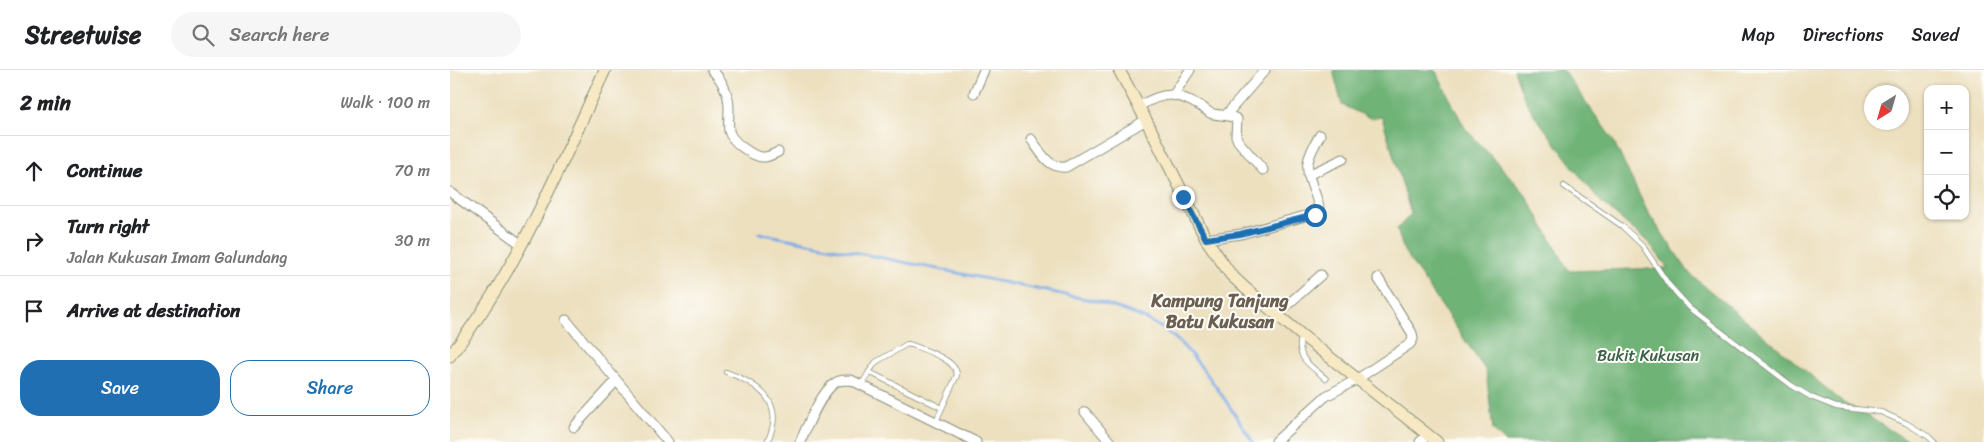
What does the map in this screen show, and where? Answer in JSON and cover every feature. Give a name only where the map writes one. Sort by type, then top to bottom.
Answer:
[{"type":"street","points":[[450,356],[499,284],[522,245],[605,70]]},
{"type":"street","points":[[712,70],[720,78],[729,104],[729,130],[731,138],[754,156],[764,158],[778,152]]},
{"type":"street","points":[[974,93],[984,70]]},
{"type":"street","points":[[1118,70],[1139,106],[1206,239],[1231,275],[1276,315],[1428,440]]},
{"type":"street","points":[[1174,94],[1190,70]]},
{"type":"street","points":[[1226,115],[1264,70]]},
{"type":"street","points":[[1139,106],[1165,94],[1174,94],[1183,97],[1212,114],[1226,115],[1236,119],[1236,136],[1238,141],[1263,170]]},
{"type":"street","points":[[1031,139],[1050,164],[1060,168],[1066,167],[1146,120]]},
{"type":"street","points":[[1206,239],[1240,234],[1317,214],[1320,210],[1306,163],[1320,135]]},
{"type":"street","points":[[1308,174],[1343,159]]},
{"type":"street","points":[[450,192],[522,245]]},
{"type":"street","points":[[1276,315],[1322,275]]},
{"type":"street","points":[[1276,441],[1326,396],[1356,380],[1410,344],[1413,339],[1412,333],[1378,278]]},
{"type":"street","points":[[566,320],[668,442]]},
{"type":"street","points":[[800,442],[824,394],[831,386],[845,380],[862,384],[974,442]]},
{"type":"street","points":[[574,427],[616,381]]},
{"type":"street","points":[[1085,412],[1110,442]]},
{"type":"lane","points":[[1564,186],[1622,226],[1642,245],[1669,285],[1690,308],[1791,384],[1811,397],[1836,407],[1880,412],[1906,422],[1934,442]]},
{"type":"lane","points":[[1302,336],[1299,347],[1300,353],[1326,379]]},
{"type":"lane","points":[[862,384],[876,362],[907,344],[912,344],[952,363],[957,371],[957,375],[936,422]]},
{"type":"lane","points":[[726,372],[744,379],[759,388],[771,404],[773,412],[772,430],[767,442]]},
{"type":"lane","points":[[869,372],[942,408]]},
{"type":"green space","name":"Bukit Kukusan","points":[[1333,70],[1435,70],[1465,128],[1524,192],[1569,271],[1668,268],[1649,243],[1602,203],[1576,171],[1533,113],[1524,98],[1514,70],[1563,70],[1613,140],[1647,211],[1690,274],[1839,399],[1910,442],[1505,442],[1493,430],[1486,371],[1404,251],[1397,229],[1411,214],[1382,117],[1370,118],[1342,105]]},
{"type":"waterway","points":[[759,233],[1096,301],[1143,318],[1169,333],[1192,356],[1214,384],[1253,442]]},
{"type":"district","name":"Kampung Tanjung Batu Kukusan","points":[[1220,311]]},
{"type":"route","points":[[1183,197],[1206,239],[1240,234],[1315,215]]}]
